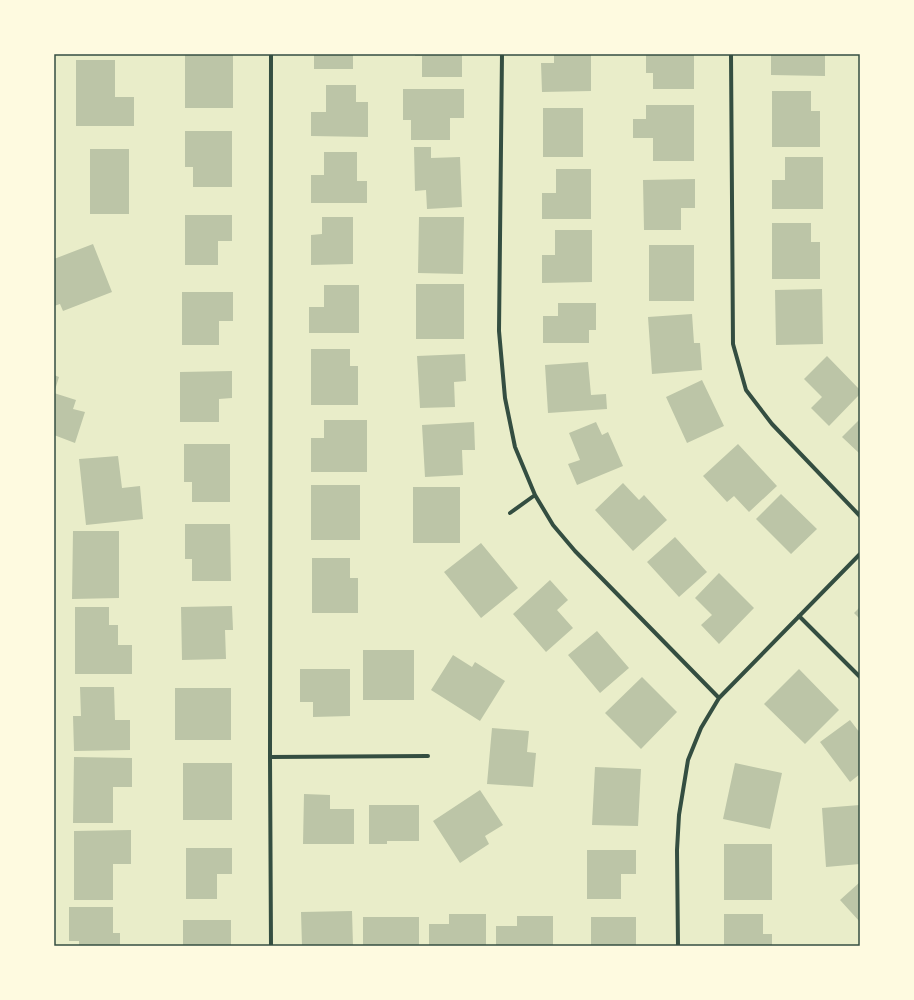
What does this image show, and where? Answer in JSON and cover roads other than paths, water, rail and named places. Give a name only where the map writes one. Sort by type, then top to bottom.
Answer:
[{"type":"street","points":[[271,54],[271,946]]},
{"type":"street","points":[[502,54],[499,331],[505,398],[515,447],[535,495],[553,525],[575,551],[719,698]]},
{"type":"street","points":[[731,54],[733,344],[746,390],[767,418],[860,516]]},
{"type":"street","points":[[510,513],[535,495]]},
{"type":"street","points":[[678,946],[678,815],[688,760],[701,728],[719,698],[860,554]]},
{"type":"street","points":[[799,616],[860,677]]},
{"type":"street","points":[[270,757],[428,756]]}]
